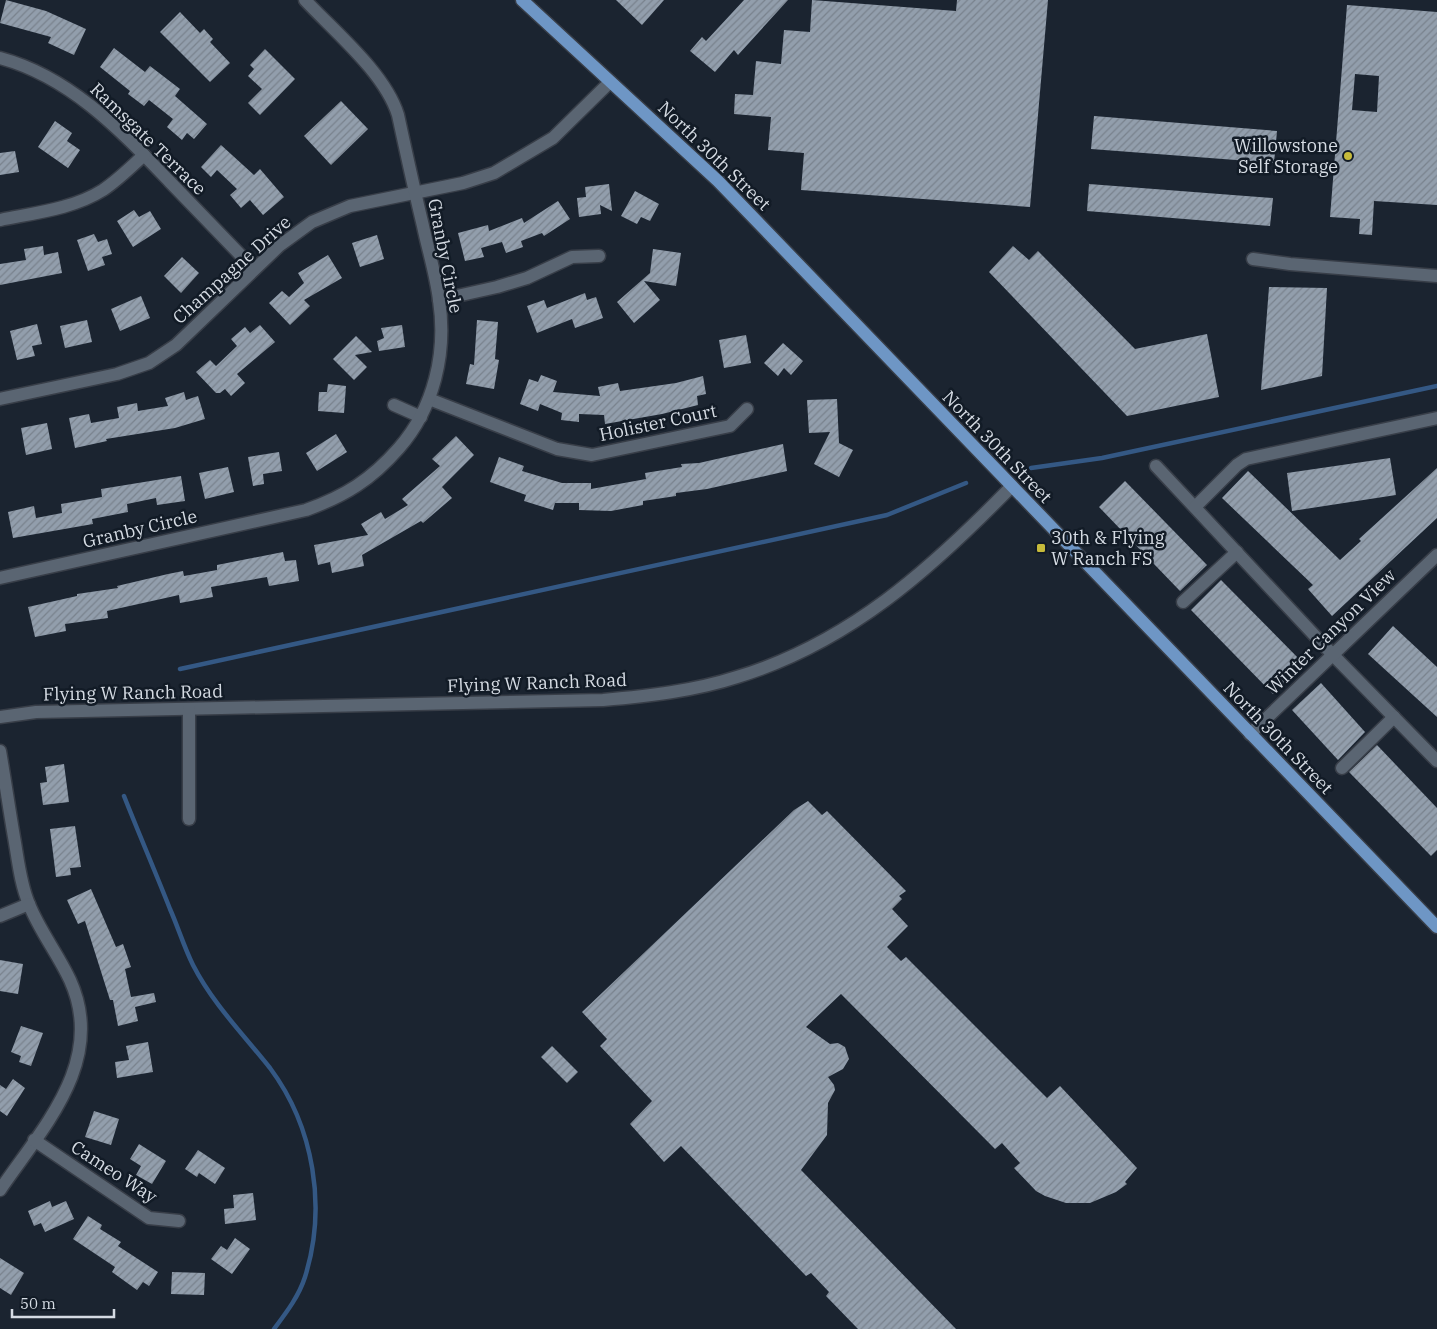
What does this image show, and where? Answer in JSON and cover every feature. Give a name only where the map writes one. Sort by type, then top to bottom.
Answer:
[{"type":"main road","name":"North 30th Street","points":[[522,0],[718,181],[1437,927]]},
{"type":"street","name":"Granby Circle","points":[[0,578],[306,510],[331,501],[361,485],[380,469],[410,435],[421,417],[429,398],[441,349],[439,300],[398,115],[387,89],[305,0]]},
{"type":"street","name":"Ramsgate Terrace","points":[[0,58],[57,83],[81,97],[144,155],[254,270]]},
{"type":"street","name":"Champagne Drive","points":[[0,399],[117,374],[149,364],[176,345],[254,270],[297,232],[330,213],[350,206],[463,183],[494,173],[553,138],[610,82]]},
{"type":"street","points":[[0,220],[68,206],[87,199],[118,179],[144,155]]},
{"type":"street","points":[[439,300],[519,280],[572,257],[599,256]]},
{"type":"street","points":[[1254,259],[1290,264],[1437,276]]},
{"type":"street","name":"Holister Court","points":[[429,398],[557,449],[592,455],[730,426],[747,409]]},
{"type":"street","points":[[394,405],[421,417]]},
{"type":"street","points":[[1195,507],[1237,465],[1246,459],[1437,418]]},
{"type":"street","points":[[1156,466],[1332,654],[1437,761]]},
{"type":"street","name":"Flying W Ranch Road","points":[[0,717],[36,712],[603,700],[661,694],[738,677],[812,647],[848,627],[890,599],[925,571],[1011,487]]},
{"type":"street","points":[[1183,602],[1237,552]]},
{"type":"street","name":"Winter Canyon View","points":[[1250,734],[1437,554]]},
{"type":"street","points":[[189,708],[189,819]]},
{"type":"street","points":[[1342,768],[1394,717]]},
{"type":"street","points":[[0,751],[20,872],[29,904],[70,980],[77,998],[82,1027],[78,1064],[71,1083],[0,1190]]},
{"type":"street","points":[[0,916],[29,904]]},
{"type":"street","name":"Cameo Way","points":[[34,1140],[149,1218],[179,1220]]},
{"type":"building","points":[[6,0],[46,11],[86,29],[74,55],[48,43],[51,37],[0,23]]},
{"type":"building","points":[[616,0],[664,0],[642,25]]},
{"type":"building","points":[[744,0],[788,0],[738,55],[734,50],[715,72],[690,51],[702,37],[706,41]]},
{"type":"building","points":[[812,0],[956,11],[957,0],[1048,0],[1030,207],[801,190],[804,153],[768,150],[771,117],[734,114],[735,94],[753,95],[756,61],[781,64],[784,30],[810,32]]},
{"type":"building","points":[[1347,5],[1437,12],[1437,205],[1374,201],[1372,235],[1359,234],[1360,219],[1330,217]],"holes":[[[1355,74],[1379,76],[1377,112],[1352,110]]]},
{"type":"building","points":[[180,12],[200,33],[204,29],[213,39],[210,42],[230,63],[210,82],[160,32]]},
{"type":"building","points":[[114,48],[145,72],[150,66],[180,89],[175,96],[207,124],[194,139],[187,133],[182,140],[167,127],[173,119],[149,100],[144,106],[128,94],[130,91],[100,67]]},
{"type":"building","points":[[265,49],[295,79],[260,115],[248,103],[262,89],[248,76],[254,69],[250,65]]},
{"type":"building","points":[[341,101],[368,129],[331,165],[304,136]]},
{"type":"building","points":[[1094,116],[1277,131],[1274,163],[1091,149]]},
{"type":"building","points":[[55,121],[72,133],[67,141],[80,150],[68,168],[38,147]]},
{"type":"building","points":[[221,145],[254,175],[260,169],[284,197],[263,215],[250,200],[241,208],[230,195],[237,189],[217,170],[211,177],[201,167]]},
{"type":"building","points":[[15,151],[19,172],[0,175],[0,153]]},
{"type":"building","points":[[609,184],[612,211],[600,205],[601,214],[579,217],[577,198],[586,197],[585,187]]},
{"type":"building","points":[[1089,184],[1273,198],[1270,226],[1087,211]]},
{"type":"building","points":[[635,191],[659,204],[650,221],[641,217],[637,224],[621,216]]},
{"type":"building","points":[[558,201],[570,219],[544,236],[542,233],[521,241],[523,247],[506,253],[502,242],[481,248],[484,257],[465,261],[458,233],[488,225],[489,231],[522,218],[524,223]]},
{"type":"building","points":[[134,210],[139,217],[150,211],[161,229],[133,247],[117,221]]},
{"type":"building","points":[[94,234],[98,242],[107,239],[112,254],[102,257],[105,265],[88,271],[77,240]]},
{"type":"building","points":[[377,235],[384,259],[360,267],[352,243]]},
{"type":"building","points":[[43,246],[44,255],[58,252],[62,273],[0,285],[0,264],[26,260],[24,249]]},
{"type":"building","points":[[1013,246],[1029,260],[1038,251],[1135,349],[1207,334],[1219,397],[1127,416],[989,272]]},
{"type":"building","points":[[653,249],[681,253],[676,286],[644,281],[660,300],[634,323],[617,302],[650,273]]},
{"type":"building","points":[[328,255],[342,278],[304,300],[310,306],[290,325],[269,303],[282,291],[289,297],[304,283],[298,273]]},
{"type":"building","points":[[182,257],[199,273],[181,293],[164,276]]},
{"type":"building","points":[[1269,287],[1327,288],[1322,376],[1261,390]]},
{"type":"building","points":[[585,293],[587,300],[596,297],[603,318],[575,328],[572,319],[537,333],[527,306],[544,300],[547,308]]},
{"type":"building","points":[[141,296],[150,318],[120,331],[111,309]]},
{"type":"building","points":[[87,320],[92,342],[65,348],[60,326]]},
{"type":"building","points":[[477,320],[498,322],[495,359],[499,360],[494,389],[466,384],[470,364],[474,365]]},
{"type":"building","points":[[37,324],[42,344],[32,346],[35,356],[17,360],[10,331]]},
{"type":"building","points":[[260,325],[275,342],[237,374],[245,383],[231,396],[225,389],[220,393],[216,393],[196,372],[210,360],[216,366],[237,346],[231,339],[245,327],[250,333]]},
{"type":"building","points":[[402,325],[405,347],[379,351],[377,341],[384,338],[381,328]]},
{"type":"building","points":[[746,335],[751,363],[724,368],[719,340]]},
{"type":"building","points":[[356,336],[372,352],[355,355],[367,367],[354,380],[333,359]]},
{"type":"building","points":[[783,343],[803,361],[791,375],[784,368],[778,376],[764,363]]},
{"type":"building","points":[[541,375],[557,381],[553,392],[600,396],[598,387],[618,383],[620,391],[676,383],[703,376],[706,394],[697,396],[698,405],[662,414],[605,424],[604,415],[579,414],[579,422],[561,420],[562,413],[540,404],[538,411],[520,404],[529,379],[538,382]]},
{"type":"building","points":[[328,384],[346,386],[344,413],[318,411],[319,392],[327,392]]},
{"type":"building","points":[[184,392],[186,400],[198,396],[205,419],[175,428],[106,439],[107,441],[75,448],[69,418],[89,414],[91,423],[119,418],[117,407],[137,403],[138,411],[168,406],[165,398]]},
{"type":"building","points":[[837,399],[839,443],[853,450],[839,477],[814,464],[830,432],[809,433],[807,400]]},
{"type":"building","points":[[47,423],[52,449],[26,455],[21,428]]},
{"type":"building","points":[[336,434],[347,452],[317,471],[306,453]]},
{"type":"building","points":[[456,436],[474,455],[442,487],[452,498],[423,523],[421,521],[362,555],[364,566],[332,573],[330,562],[318,565],[314,545],[368,535],[361,524],[381,512],[385,519],[408,505],[402,499],[440,466],[432,459]]},
{"type":"building","points":[[783,444],[787,471],[707,489],[676,493],[676,496],[643,501],[643,505],[611,511],[579,510],[579,503],[555,503],[553,510],[524,501],[526,495],[490,482],[499,457],[524,466],[522,471],[562,483],[591,483],[591,489],[646,479],[645,473],[682,467],[681,464],[699,463]]},
{"type":"building","points":[[279,452],[282,471],[263,474],[264,484],[253,486],[248,457]]},
{"type":"building","points":[[1390,458],[1396,495],[1292,511],[1287,473]]},
{"type":"building","points":[[228,467],[234,492],[205,499],[199,473]]},
{"type":"building","points":[[1437,468],[1437,518],[1332,616],[1308,589],[1313,585],[1222,498],[1248,471],[1340,560],[1361,541],[1359,539]]},
{"type":"building","points":[[181,476],[185,501],[157,505],[156,498],[127,504],[128,512],[92,519],[93,524],[13,538],[8,512],[34,506],[36,518],[62,513],[61,504],[102,497],[101,489]]},
{"type":"building","points":[[1125,481],[1207,565],[1180,591],[1099,507]]},
{"type":"building","points":[[283,552],[285,561],[296,560],[299,581],[269,586],[267,577],[211,587],[213,597],[180,603],[179,595],[107,611],[108,618],[65,624],[66,631],[35,637],[28,607],[77,596],[77,594],[118,588],[117,586],[183,571],[184,576],[217,570],[217,565]]},
{"type":"building","points":[[1221,580],[1304,664],[1273,694],[1191,610]]},
{"type":"building","points":[[1393,626],[1437,667],[1437,717],[1368,654]]},
{"type":"building","points":[[1321,683],[1365,732],[1338,760],[1292,710]]},
{"type":"building","points":[[1377,745],[1437,808],[1437,850],[1431,856],[1349,772]]},
{"type":"building","points":[[64,764],[69,802],[43,805],[40,783],[47,782],[45,767]]},
{"type":"building","points":[[808,801],[822,815],[827,811],[906,891],[899,896],[902,899],[892,909],[908,926],[887,947],[901,961],[906,957],[1047,1098],[1060,1086],[1137,1168],[1125,1182],[1127,1184],[1116,1192],[1090,1203],[1066,1203],[1036,1191],[1014,1168],[1020,1163],[1002,1143],[995,1149],[841,994],[806,1027],[830,1044],[838,1043],[845,1047],[849,1059],[843,1069],[828,1077],[835,1090],[828,1103],[827,1135],[801,1170],[956,1329],[858,1329],[826,1296],[829,1292],[811,1273],[806,1276],[681,1146],[664,1162],[630,1124],[652,1101],[600,1046],[607,1039],[582,1012],[794,810]]},
{"type":"building","points":[[75,826],[81,867],[70,868],[71,875],[56,877],[50,829]]},
{"type":"building","points":[[91,889],[116,947],[123,944],[131,967],[125,969],[131,997],[154,993],[156,1002],[135,1007],[138,1021],[118,1026],[113,1000],[110,1000],[85,921],[78,924],[67,900]]},
{"type":"building","points":[[0,960],[23,964],[18,994],[0,991]]},
{"type":"building","points":[[21,1026],[43,1033],[31,1066],[19,1062],[21,1056],[11,1052]]},
{"type":"building","points":[[148,1042],[153,1072],[117,1078],[115,1062],[129,1060],[126,1046]]},
{"type":"building","points":[[552,1046],[578,1072],[567,1083],[541,1057]]},
{"type":"building","points":[[13,1079],[25,1088],[7,1116],[0,1111],[0,1085],[6,1089]]},
{"type":"building","points":[[94,1111],[119,1119],[111,1145],[85,1137]]},
{"type":"building","points":[[139,1144],[166,1161],[152,1184],[136,1175],[141,1166],[130,1159]]},
{"type":"building","points":[[198,1150],[225,1168],[215,1184],[199,1173],[197,1177],[185,1169]]},
{"type":"building","points":[[253,1193],[256,1220],[225,1224],[224,1209],[234,1208],[233,1195]]},
{"type":"building","points":[[50,1201],[52,1207],[66,1201],[74,1219],[45,1232],[41,1223],[34,1226],[28,1211]]},
{"type":"building","points":[[88,1216],[102,1225],[100,1229],[121,1242],[118,1246],[158,1272],[149,1286],[143,1282],[137,1290],[112,1272],[115,1267],[73,1239]]},
{"type":"building","points":[[235,1238],[250,1249],[232,1274],[211,1259],[221,1246],[227,1250]]},
{"type":"building","points":[[0,1258],[24,1273],[11,1295],[0,1288]]},
{"type":"building","points":[[172,1272],[205,1273],[204,1295],[171,1294]]},
{"type":"waterway","points":[[1031,468],[1102,458],[1437,386]]},
{"type":"waterway","points":[[180,669],[887,515],[966,483]]},
{"type":"waterway","points":[[124,796],[193,965],[219,1006],[270,1068],[285,1091],[297,1116],[306,1142],[312,1168],[315,1196],[312,1250],[299,1291],[288,1311],[274,1329]]},
{"type":"place","name":"Willowstone Self Storage","points":[[1348,156]]},
{"type":"place","name":"30th & Flying W Ranch FS","points":[[1041,548]]}]
